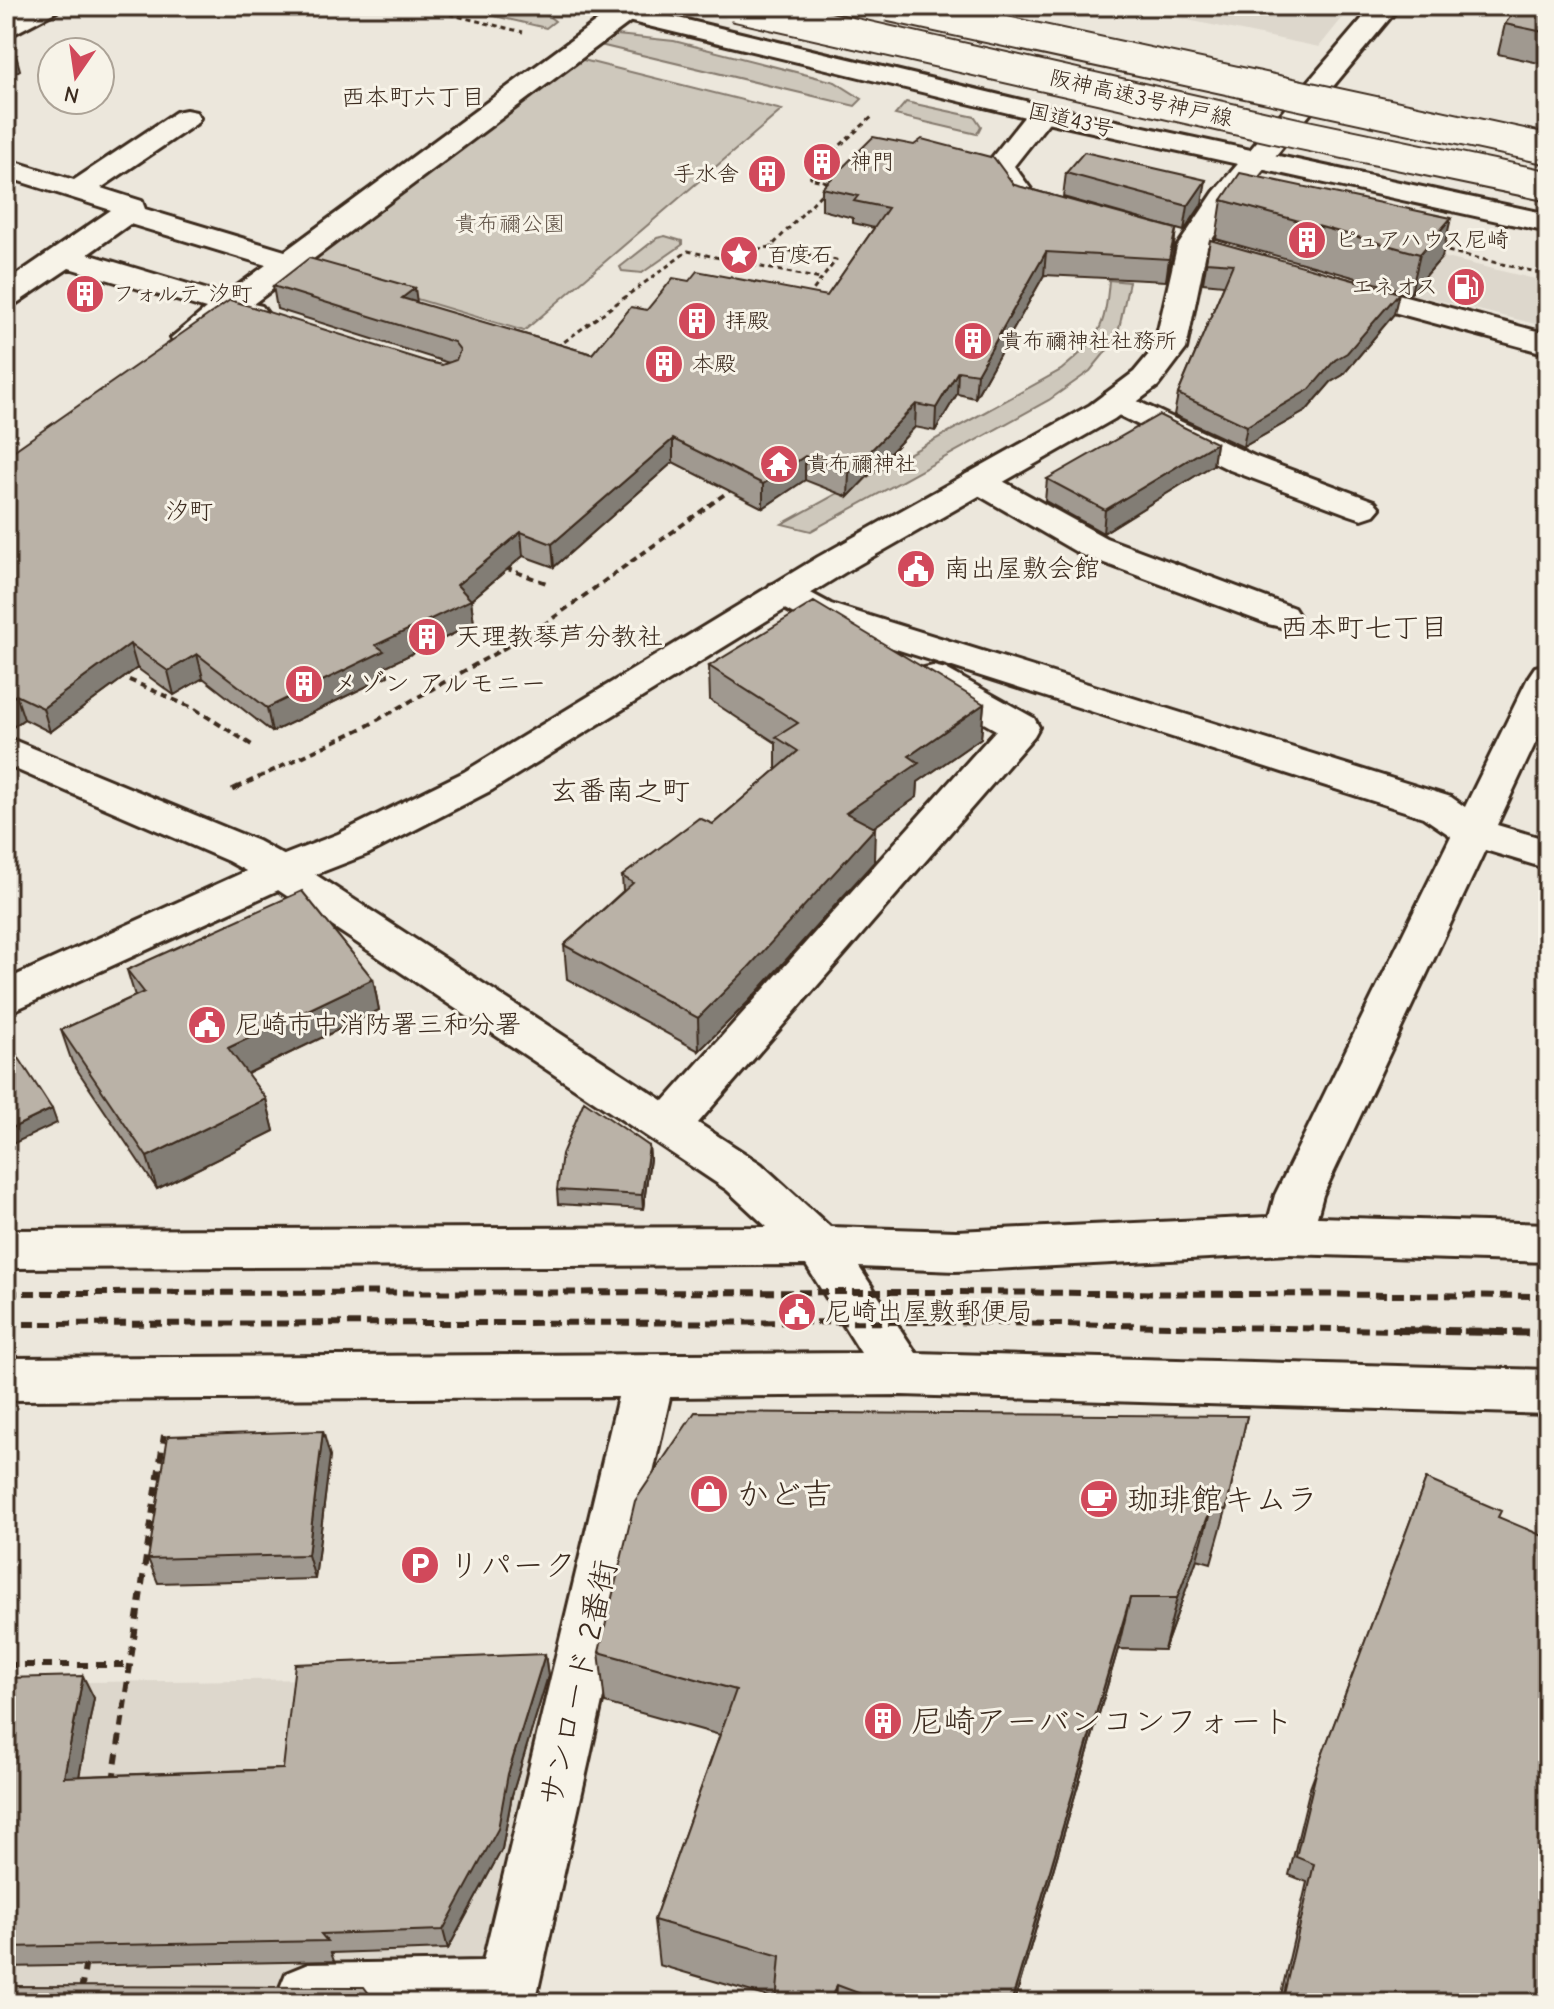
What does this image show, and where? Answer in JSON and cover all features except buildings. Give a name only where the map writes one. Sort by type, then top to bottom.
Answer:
[{"type":"main road","points":[[6,30],[48,6]]},
{"type":"main road","name":"国道43号","points":[[595,6],[1252,161],[1548,223]]},
{"type":"main road","name":"阪神高速3号神戸線","points":[[734,6],[1299,134],[1548,186]]},
{"type":"main road","name":"阪神高速3号神戸線","points":[[888,6],[1548,147]]},
{"type":"main road","points":[[6,998],[281,872],[353,844],[478,781],[800,602],[978,481],[1116,401],[1146,379],[1170,349],[1192,247],[1252,161],[1387,6]]},
{"type":"main road","points":[[916,7],[1548,147]]},
{"type":"main road","points":[[170,350],[625,13]]},
{"type":"main road","points":[[1042,113],[999,166],[1023,198],[1065,210]]},
{"type":"main road","points":[[78,190],[186,118]]},
{"type":"main road","points":[[6,168],[132,207],[6,296]]},
{"type":"main road","points":[[126,213],[290,262]]},
{"type":"main road","points":[[65,257],[276,321]]},
{"type":"main road","points":[[1305,278],[1548,344]]},
{"type":"main road","points":[[1116,401],[1242,463],[1362,508]]},
{"type":"main road","points":[[978,481],[1093,546],[1281,616]]},
{"type":"main road","points":[[800,602],[1437,807],[1474,832],[1548,855]]},
{"type":"main road","points":[[666,1127],[704,1089],[1020,727],[800,602]]},
{"type":"main road","points":[[1288,1235],[1299,1195],[1548,676]]},
{"type":"main road","points":[[6,750],[243,851],[281,872],[744,1177],[819,1246],[902,1374]]},
{"type":"main road","points":[[6,1249],[819,1246],[956,1251],[1288,1235],[1548,1243]]},
{"type":"main road","points":[[6,1379],[902,1374],[1548,1392]]},
{"type":"main road","name":"サンロード 2番街","points":[[505,1997],[649,1375]]},
{"type":"main road","points":[[254,1996],[505,1997]]},
{"type":"path","points":[[834,151],[873,115]]},
{"type":"path","points":[[771,247],[832,183],[810,178],[813,174]]},
{"type":"path","points":[[725,284],[753,250],[771,247],[836,260],[804,303]]},
{"type":"path","points":[[553,350],[688,251],[821,279]]},
{"type":"path","points":[[168,820],[367,726],[538,629],[726,496],[746,475]]},
{"type":"path","points":[[504,567],[549,584]]},
{"type":"path","points":[[108,670],[195,709],[255,747]]},
{"type":"path","points":[[112,1787],[164,1435]]},
{"type":"path","points":[[6,1665],[130,1665]]},
{"type":"path","points":[[80,2000],[87,1954]]},
{"type":"shaded area","points":[[1120,6],[1352,6],[1319,47]]},
{"type":"shaded area","name":"エネオス","points":[[1371,240],[1548,282],[1548,327],[1346,278]]},
{"type":"shaded area","points":[[545,1676],[597,1687],[524,2003],[6,2003],[6,1683]]},
{"type":"green space","points":[[452,6],[520,7],[545,14],[555,21],[546,28]]},
{"type":"green space","points":[[617,35],[674,41],[835,82],[862,99],[855,106],[600,45]]},
{"type":"green space","name":"貴布禰公園","points":[[579,59],[782,110],[524,331],[303,265]]},
{"type":"green space","points":[[906,102],[975,117],[981,126],[977,134],[895,115]]},
{"type":"green space","points":[[665,236],[682,241],[682,245],[642,273],[622,271],[620,267],[657,238]]},
{"type":"green space","points":[[1109,280],[1129,282],[1117,338],[1090,371],[1049,400],[811,531],[782,524],[1061,370],[1084,350],[1102,323]]},
{"type":"railway","points":[[6,1293],[942,1292],[1548,1296]]},
{"type":"railway","points":[[6,1324],[944,1322],[1420,1330]]},
{"type":"railway","points":[[1398,1330],[1420,1330]]},
{"type":"railway","points":[[1420,1330],[1508,1332]]},
{"type":"railway","points":[[1420,1330],[1548,1333]]},
{"type":"place","name":"神門","points":[[822,162]]},
{"type":"place","name":"手水舎","points":[[767,174]]},
{"type":"place","name":"ピュアハウス尼崎","points":[[1307,240]]},
{"type":"place","name":"百度石","points":[[739,255]]},
{"type":"place","name":"エネオス","points":[[1466,287]]},
{"type":"place","name":"フォルテ 汐町","points":[[85,294]]},
{"type":"place","name":"拝殿","points":[[697,321]]},
{"type":"place","name":"貴布禰神社社務所","points":[[973,341]]},
{"type":"place","name":"本殿","points":[[664,364]]},
{"type":"place","name":"貴布禰神社","points":[[779,464]]},
{"type":"place","name":"南出屋敷会館","points":[[916,569]]},
{"type":"place","name":"天理教琴芦分教社","points":[[427,637]]},
{"type":"place","name":"メゾン アルモニー","points":[[304,684]]},
{"type":"place","name":"尼崎市中消防署三和分署","points":[[207,1025]]},
{"type":"place","name":"尼崎出屋敷郵便局","points":[[797,1312]]},
{"type":"place","name":"かど吉","points":[[709,1494]]},
{"type":"place","name":"珈琲館キムラ","points":[[1099,1499]]},
{"type":"place","name":"リパーク","points":[[420,1565]]},
{"type":"place","name":"尼崎アーバンコンフォート","points":[[883,1721]]},
{"type":"district","name":"西本町六丁目","points":[[413,97]]},
{"type":"district","name":"汐町","points":[[189,511]]},
{"type":"district","name":"西本町七丁目","points":[[1364,628]]},
{"type":"district","name":"玄番南之町","points":[[620,791]]}]
